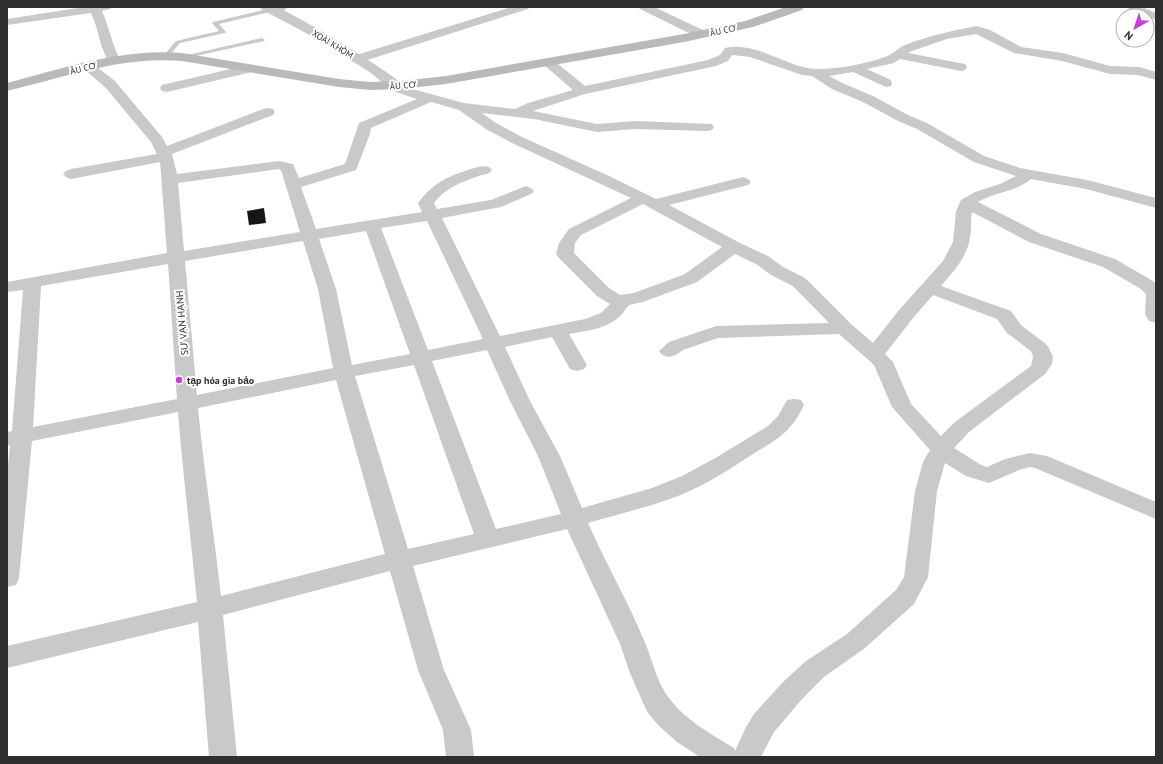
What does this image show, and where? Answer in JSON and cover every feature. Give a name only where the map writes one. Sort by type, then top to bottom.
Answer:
[{"type":"main road","name":"ÂU CƠ","points":[[7,87],[114,60],[140,56],[167,55],[182,56],[248,70],[358,85],[394,86],[433,82],[684,38],[706,43],[756,22],[798,7]]},
{"type":"street","points":[[357,59],[524,7]]},
{"type":"street","points":[[644,7],[665,16],[706,43],[727,52],[752,53],[793,68],[816,73],[837,86],[868,99],[909,121],[922,126],[971,156],[1005,168],[1028,174],[1087,185],[1156,203]]},
{"type":"street","points":[[1133,7],[1156,17]]},
{"type":"street","points":[[7,22],[98,8],[108,49],[114,60]]},
{"type":"street","name":"XOÀI KHÒM","points":[[273,8],[357,59],[394,86]]},
{"type":"street","points":[[816,73],[854,68],[890,60],[908,48],[938,38],[976,30],[986,33],[1018,50],[1063,57],[1110,70],[1139,71],[1156,76]]},
{"type":"street","points":[[516,113],[533,106],[582,91],[712,63],[724,58],[727,52]]},
{"type":"street","points":[[897,55],[961,67]]},
{"type":"street","points":[[548,62],[582,91]]},
{"type":"street","name":"SƯ VẠN HẠNH","points":[[88,66],[110,84],[157,140],[165,154],[169,167],[193,468],[203,539],[223,757]]},
{"type":"street","points":[[854,68],[886,83]]},
{"type":"street","points":[[167,88],[248,70]]},
{"type":"street","points":[[394,86],[428,99],[464,107],[564,120],[602,128],[635,125],[707,127]]},
{"type":"street","points":[[293,185],[351,167],[363,134],[364,126],[428,99]]},
{"type":"street","points":[[464,107],[491,126],[517,140],[648,201],[734,247],[762,260],[777,271],[799,282],[844,328],[883,362],[902,407],[941,449],[974,471],[986,475],[992,474],[1013,464],[1025,461],[1039,461],[1156,511]]},
{"type":"street","points":[[71,174],[165,154],[268,112]]},
{"type":"street","points":[[170,180],[279,164],[288,167],[327,289],[344,372],[432,670],[457,730],[460,757]]},
{"type":"street","points":[[484,170],[455,180],[437,189],[426,203],[520,401],[549,456],[574,519],[630,637],[643,673],[658,706],[668,717],[687,733],[724,757]]},
{"type":"street","points":[[875,354],[906,314],[945,271],[961,242],[964,211],[967,203],[974,198],[1021,181],[1028,174]]},
{"type":"street","points":[[620,303],[603,292],[565,254],[567,243],[575,232],[648,201],[743,182]]},
{"type":"street","points":[[7,287],[494,204],[526,191]]},
{"type":"street","points":[[967,203],[1035,238],[1104,260],[1147,285],[1155,293],[1154,314],[1156,317]]},
{"type":"street","points":[[372,225],[488,539]]},
{"type":"street","points":[[14,438],[590,324],[604,319],[614,312],[623,300],[637,298],[685,281],[707,268],[734,247]]},
{"type":"street","points":[[7,578],[14,438],[32,282]]},
{"type":"street","points":[[747,757],[756,736],[764,723],[792,691],[815,669],[856,641],[874,626],[895,607],[909,590],[916,577],[918,569],[926,491],[934,462],[941,449],[962,427],[1038,370],[1043,356],[1039,348],[1014,329],[1004,315],[930,288]]},
{"type":"street","points":[[669,351],[676,346],[716,332],[844,328]]},
{"type":"street","points":[[558,330],[577,365]]},
{"type":"street","points":[[7,657],[210,609],[399,560],[574,519],[660,494],[690,481],[725,462],[775,430],[787,419],[794,405]]},
{"type":"lane","points":[[167,55],[178,42],[223,32],[216,23],[273,8]]},
{"type":"lane","points":[[182,56],[262,40]]},
{"type":"building","points":[[264,208],[266,223],[249,225],[247,211]]},
{"type":"place","name":"tạp hóa gia bảo","points":[[179,380]]}]
